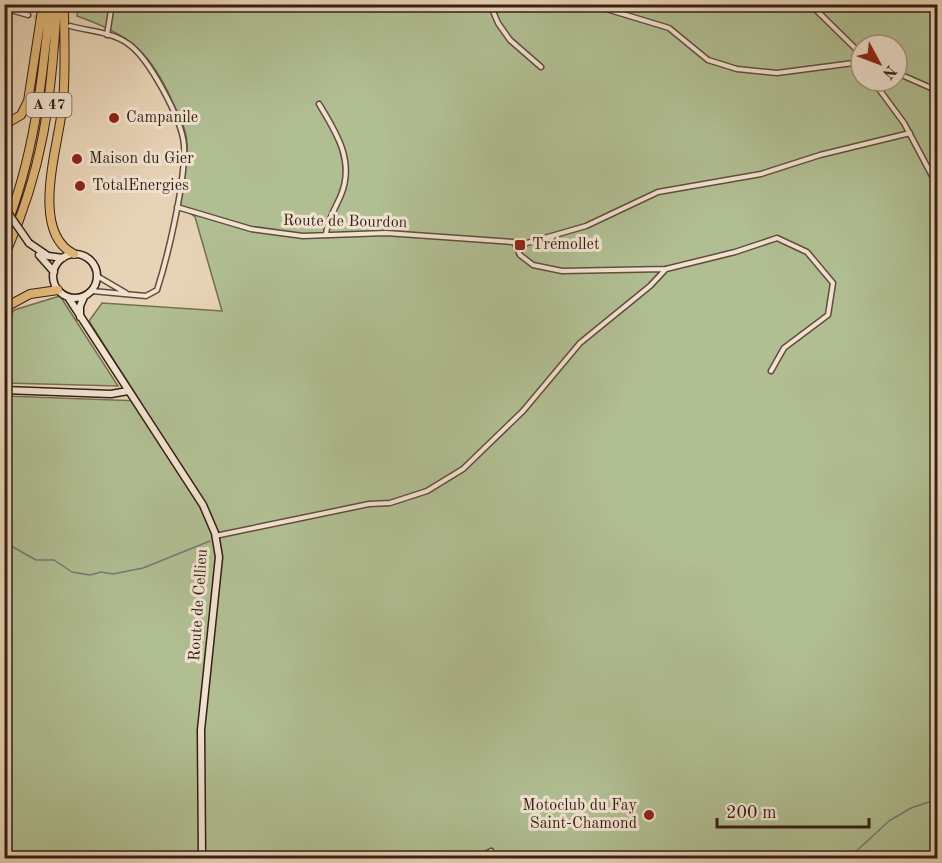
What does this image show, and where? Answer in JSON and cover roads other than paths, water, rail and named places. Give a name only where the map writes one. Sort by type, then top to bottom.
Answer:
[{"type":"highway","points":[[4,125],[21,115],[28,101],[44,4]]},
{"type":"highway","name":"A 47","points":[[4,232],[22,183],[37,123],[50,4]]},
{"type":"highway","name":"A 47","points":[[4,257],[27,204],[45,135],[57,4]]},
{"type":"highway","points":[[64,4],[64,102],[49,198],[56,237],[67,250],[74,254]]},
{"type":"highway","points":[[4,308],[30,294],[58,290]]},
{"type":"main road","points":[[4,207],[29,243],[54,272],[58,290],[68,297],[84,297]]},
{"type":"main road","points":[[29,243],[48,256],[64,258],[74,254],[90,260],[98,276],[92,291],[84,297],[80,306],[81,321]]},
{"type":"main road","points":[[54,272],[64,258]]},
{"type":"main road","name":"Route de Cellieu","points":[[68,297],[81,321],[203,505],[215,536],[219,557],[201,730],[202,858]]},
{"type":"main road","points":[[4,390],[111,394],[128,392]]},
{"type":"street","points":[[107,35],[112,4]]},
{"type":"street","points":[[490,4],[498,23],[510,40],[541,67]]},
{"type":"street","points":[[590,4],[669,28],[708,60],[738,69],[777,73],[849,64]]},
{"type":"street","points":[[810,4],[849,42]]},
{"type":"street","points":[[4,8],[28,15]]},
{"type":"street","points":[[70,26],[125,41],[144,57],[159,83],[181,133],[184,155],[177,205],[157,290],[150,295],[92,291]]},
{"type":"street","points":[[909,79],[938,92]]},
{"type":"street","points":[[882,93],[910,133],[938,187]]},
{"type":"street","points":[[319,104],[338,133],[346,171],[343,191],[326,234]]},
{"type":"street","name":"Route de Bourdon","points":[[177,205],[251,229],[303,236],[406,234],[515,244],[527,243],[565,234],[668,189],[761,174],[820,155],[910,133]]},
{"type":"street","points":[[515,244],[525,261],[548,270],[666,269],[735,252],[777,238],[807,252],[833,283],[828,315],[784,348],[771,371]]},
{"type":"street","points":[[215,536],[369,504],[390,503],[432,489],[466,467],[530,404],[580,343],[665,273],[666,269]]},
{"type":"street","points":[[98,276],[114,288],[130,294]]},
{"type":"street","points":[[478,858],[491,851]]},
{"type":"waterway","points":[[4,542],[36,560],[54,560],[72,572],[90,575],[101,572],[113,574],[143,568],[210,541]]},
{"type":"waterway","points":[[849,858],[889,821],[911,808],[938,799]]},
{"type":"tunnel","points":[[28,15],[42,19]]},
{"type":"place","name":"Campanile","points":[[114,118]]},
{"type":"place","name":"Maison du Gier","points":[[77,159]]},
{"type":"place","name":"TotalEnergies","points":[[80,186]]},
{"type":"place","name":"Trémollet","points":[[520,245]]},
{"type":"place","name":"Motoclub du Fay Saint-Chamond","points":[[649,815]]}]
